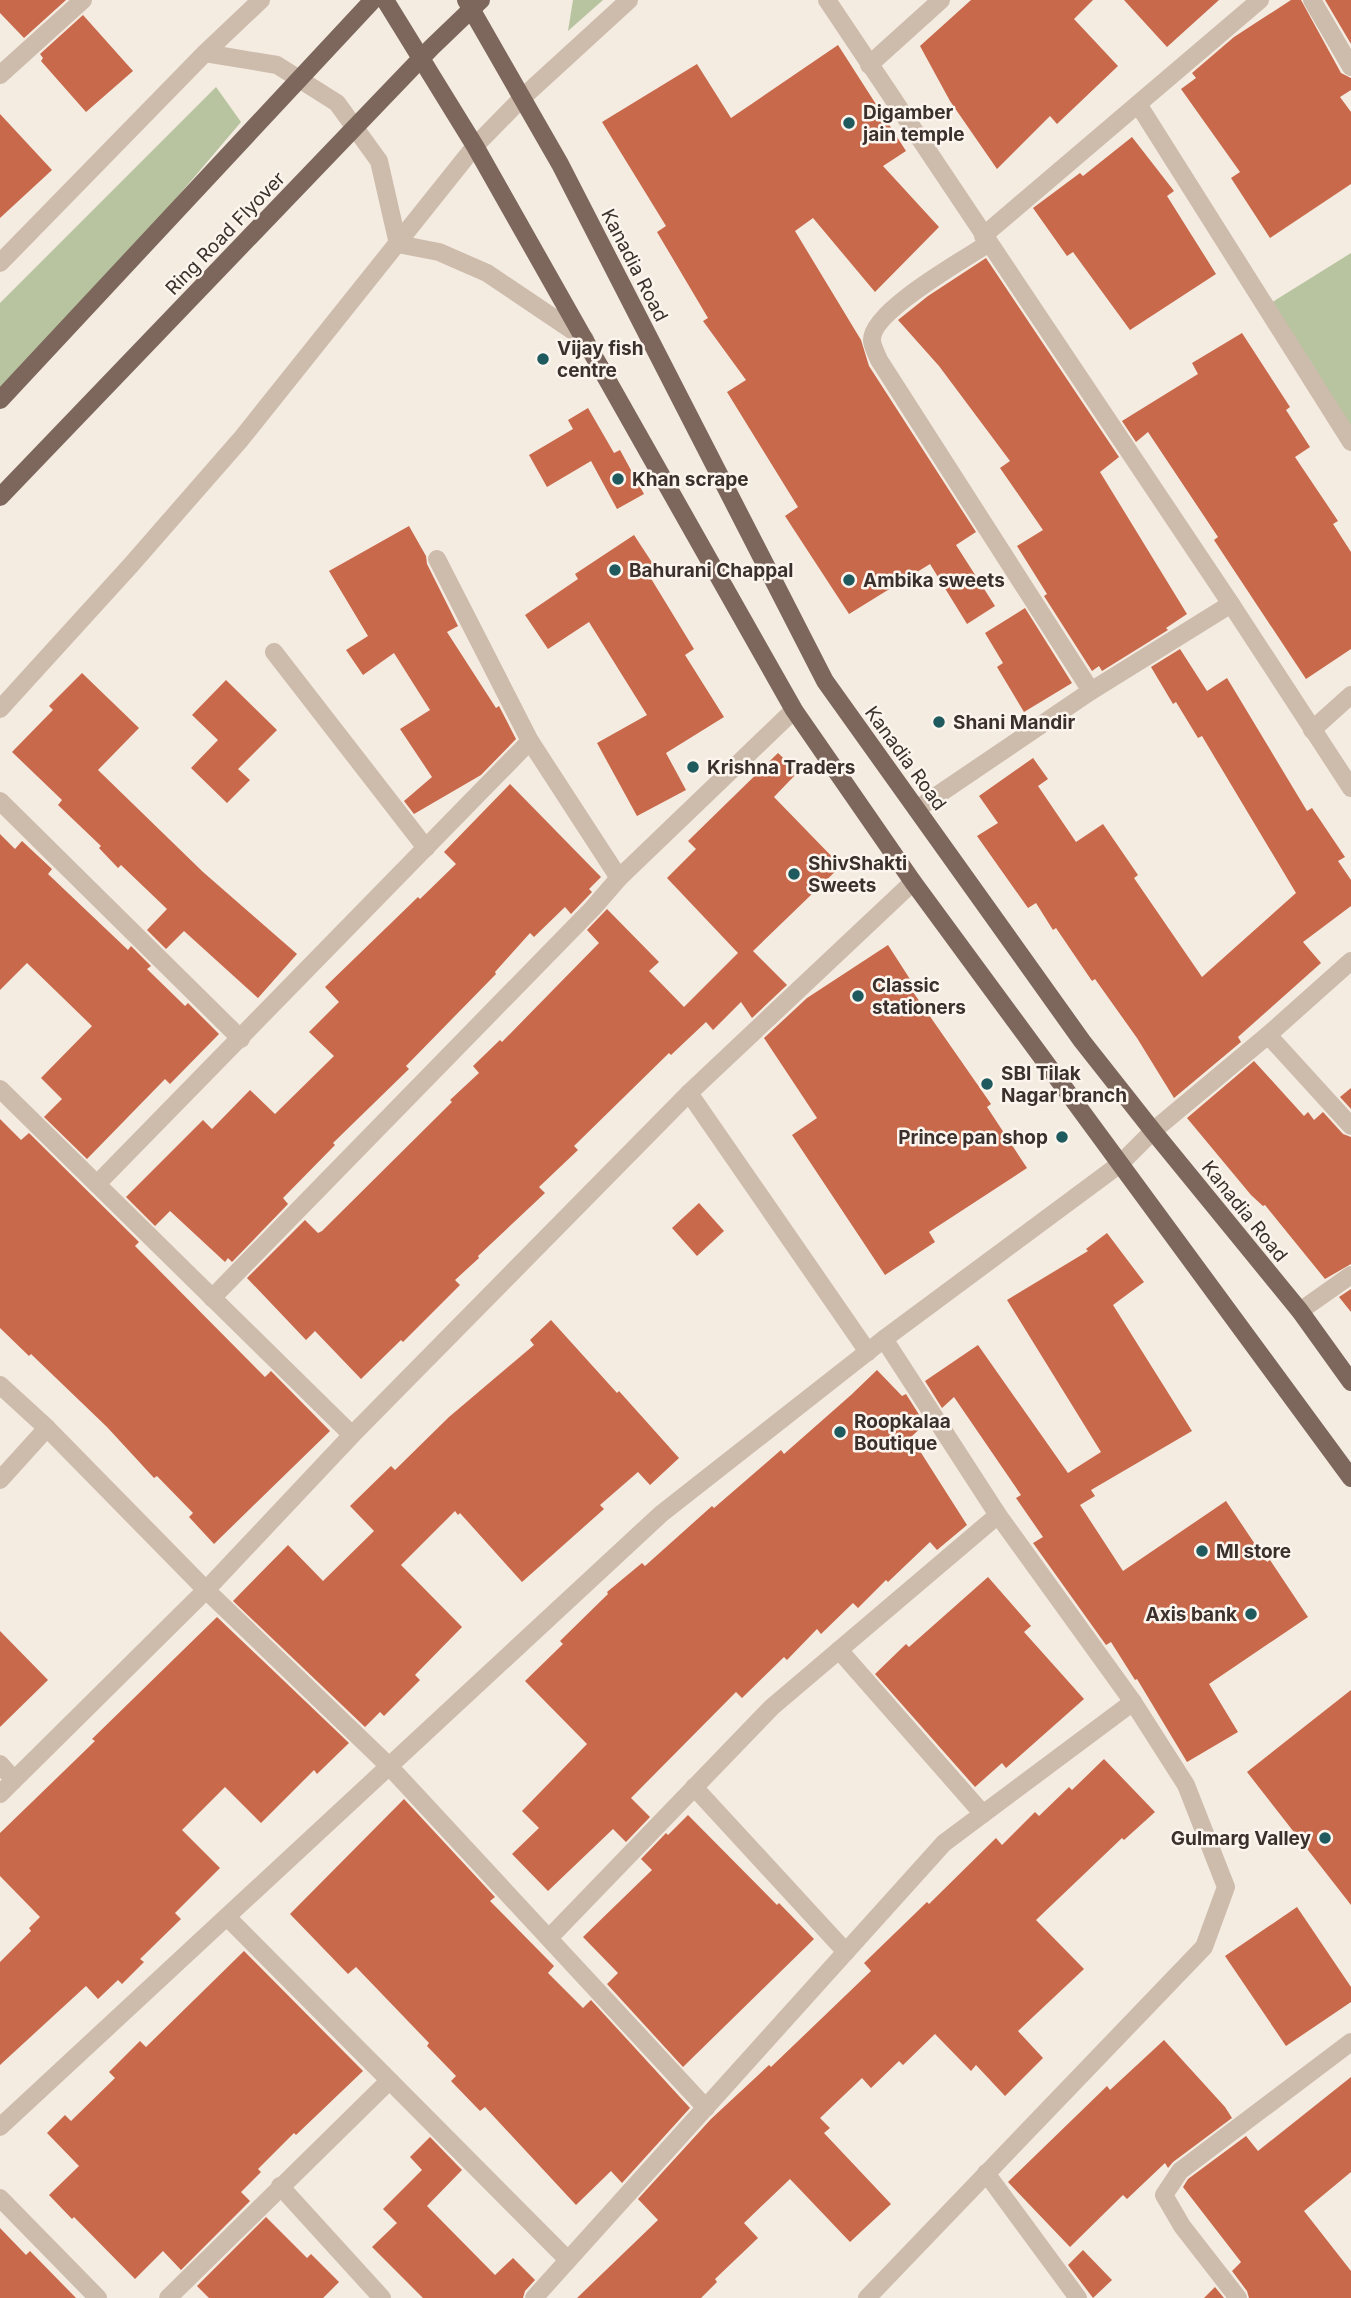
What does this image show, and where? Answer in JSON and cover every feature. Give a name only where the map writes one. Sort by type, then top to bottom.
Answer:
[{"type":"main road","points":[[0,400],[373,0]]},
{"type":"main road","points":[[385,0],[475,146],[794,710],[913,882],[1351,1478]]},
{"type":"main road","name":"Kanadia Road","points":[[466,0],[560,164],[825,681],[1082,1041],[1300,1311],[1351,1382]]},
{"type":"main road","name":"Ring Road Flyover","points":[[0,497],[432,47],[481,0]]},
{"type":"street","points":[[0,75],[83,0]]},
{"type":"street","points":[[0,263],[205,53],[261,0]]},
{"type":"street","points":[[0,709],[241,439],[475,146],[522,98],[629,0]]},
{"type":"street","points":[[827,0],[1351,788]]},
{"type":"street","points":[[869,65],[941,0]]},
{"type":"street","points":[[1091,691],[879,360],[872,339],[876,327],[895,305],[986,239],[1260,0]]},
{"type":"street","points":[[1312,0],[1351,66]]},
{"type":"street","points":[[205,53],[277,65],[337,103],[379,161],[398,244]]},
{"type":"street","points":[[1138,104],[1351,442]]},
{"type":"street","points":[[398,244],[439,251],[487,272],[585,339]]},
{"type":"street","points":[[437,559],[530,741],[619,878]]},
{"type":"street","points":[[917,808],[1091,691],[1231,604]]},
{"type":"street","points":[[274,652],[426,848]]},
{"type":"street","points":[[1312,730],[1351,695]]},
{"type":"street","points":[[212,1298],[593,908],[619,878],[794,710]]},
{"type":"street","points":[[97,1184],[530,741]]},
{"type":"street","points":[[0,802],[241,1039]]},
{"type":"street","points":[[0,1794],[206,1590],[352,1435],[689,1093],[913,882]]},
{"type":"street","points":[[0,2127],[661,1514],[884,1339],[1120,1164],[1153,1131],[1351,961]]},
{"type":"street","points":[[1268,1035],[1351,1126]]},
{"type":"street","points":[[0,1089],[352,1435]]},
{"type":"street","points":[[689,1093],[868,1352]]},
{"type":"street","points":[[1300,1311],[1351,1275]]},
{"type":"street","points":[[867,2298],[1204,1947],[1226,1887],[1186,1785],[1133,1702],[998,1516],[884,1339]]},
{"type":"street","points":[[0,1385],[47,1428],[206,1590],[389,1766],[706,2108]]},
{"type":"street","points":[[0,1480],[47,1428]]},
{"type":"street","points":[[549,1938],[772,1707],[998,1516]]},
{"type":"street","points":[[839,1650],[983,1814]]},
{"type":"street","points":[[534,2298],[944,1843],[1133,1702]]},
{"type":"street","points":[[0,1765],[14,1780]]},
{"type":"street","points":[[694,1787],[846,1952]]},
{"type":"street","points":[[227,1917],[568,2260]]},
{"type":"street","points":[[1238,2298],[1182,2226],[1164,2195],[1180,2171],[1351,2042]]},
{"type":"street","points":[[168,2298],[389,2081]]},
{"type":"street","points":[[986,2173],[1078,2298]]},
{"type":"street","points":[[280,2186],[382,2298]]},
{"type":"street","points":[[0,2198],[99,2298]]},
{"type":"green space","points":[[573,0],[603,0],[568,31]]},
{"type":"green space","points":[[216,87],[241,122],[72,321],[0,401],[0,303]]},
{"type":"green space","points":[[1351,253],[1351,442],[1266,306]]},
{"type":"building","points":[[0,0],[66,0],[24,38],[0,13]]},
{"type":"building","points":[[971,0],[1093,0],[1074,19],[1118,66],[1057,124],[1050,116],[997,169],[950,101],[920,46]]},
{"type":"building","points":[[1124,0],[1219,0],[1167,47]]},
{"type":"building","points":[[1291,0],[1301,0],[1341,73],[1351,78],[1351,90],[1340,97],[1351,112],[1351,184],[1270,238],[1231,178],[1240,172],[1181,89],[1196,78],[1192,73],[1234,37]]},
{"type":"building","points":[[1325,0],[1351,0],[1351,44]]},
{"type":"building","points":[[83,15],[133,71],[86,112],[41,61],[43,58],[40,54]]},
{"type":"building","points":[[838,45],[906,151],[883,166],[939,227],[875,292],[813,218],[795,231],[861,340],[869,366],[976,532],[956,545],[995,606],[967,624],[930,564],[849,614],[785,516],[798,507],[727,392],[746,380],[703,321],[708,318],[657,232],[666,226],[602,122],[697,64],[731,118]]},
{"type":"building","points":[[0,114],[52,170],[0,218]]},
{"type":"building","points":[[1132,137],[1174,191],[1167,196],[1216,274],[1130,330],[1073,252],[1067,256],[1033,208],[1080,173],[1083,176]]},
{"type":"building","points":[[986,258],[1119,457],[1100,472],[1187,614],[1166,628],[1168,630],[1102,671],[1099,666],[1092,671],[1044,596],[1047,594],[1017,546],[1043,530],[1000,468],[1010,461],[939,366],[898,320],[928,296]]},
{"type":"building","points":[[1242,333],[1290,407],[1286,410],[1310,447],[1295,457],[1338,521],[1333,524],[1351,552],[1351,649],[1306,679],[1214,540],[1218,537],[1148,432],[1136,442],[1122,421],[1198,374],[1192,363]]},
{"type":"building","points":[[588,408],[614,453],[620,450],[644,494],[617,509],[591,461],[547,487],[529,455],[573,429],[568,420]]},
{"type":"building","points":[[409,526],[458,626],[447,632],[496,708],[499,706],[516,739],[481,775],[414,814],[404,801],[432,777],[400,729],[430,710],[394,653],[363,675],[346,650],[368,636],[329,571]]},
{"type":"building","points":[[634,535],[655,567],[647,572],[694,649],[685,655],[724,717],[666,753],[686,790],[637,816],[597,743],[647,715],[589,622],[548,649],[525,615],[578,579],[575,574]]},
{"type":"building","points":[[1025,608],[1072,683],[1024,712],[997,667],[1003,663],[985,633]]},
{"type":"building","points":[[1180,649],[1207,691],[1227,678],[1307,811],[1312,808],[1345,857],[1338,861],[1351,880],[1351,906],[1303,942],[1321,963],[1238,1037],[1241,1042],[1174,1098],[1137,1038],[1095,979],[1092,981],[1036,903],[1028,908],[977,836],[998,823],[979,796],[1033,758],[1048,779],[1038,786],[1076,842],[1103,824],[1138,875],[1134,878],[1202,977],[1296,893],[1202,736],[1198,738],[1151,667]]},
{"type":"building","points":[[82,673],[139,728],[98,770],[203,872],[297,954],[258,998],[184,931],[166,949],[147,930],[167,909],[121,865],[118,868],[99,848],[101,846],[58,805],[62,800],[12,752],[53,710],[49,706]]},
{"type":"building","points":[[226,680],[277,730],[238,769],[250,780],[227,803],[191,768],[218,740],[192,715]]},
{"type":"building","points":[[778,753],[798,772],[774,797],[841,866],[753,951],[787,985],[752,1018],[741,1002],[713,1030],[706,1022],[671,1055],[669,1053],[574,1146],[578,1150],[539,1187],[545,1193],[455,1280],[460,1285],[361,1379],[315,1331],[306,1340],[247,1278],[305,1220],[318,1233],[322,1231],[452,1102],[450,1100],[479,1073],[473,1066],[500,1040],[502,1042],[599,943],[587,930],[607,909],[659,962],[649,971],[684,1007],[738,953],[667,878],[696,849],[688,841]]},
{"type":"building","points":[[510,784],[601,877],[589,889],[592,892],[571,914],[565,907],[534,937],[530,933],[496,974],[406,1066],[409,1069],[333,1143],[335,1145],[283,1198],[288,1204],[232,1262],[228,1258],[225,1262],[170,1211],[155,1226],[126,1197],[203,1120],[212,1129],[250,1090],[275,1114],[334,1056],[309,1032],[339,1002],[325,987],[456,864],[444,852]]},
{"type":"building","points":[[0,834],[15,849],[22,841],[52,869],[48,874],[128,950],[131,946],[151,966],[147,969],[185,1006],[188,1003],[219,1034],[170,1084],[165,1079],[87,1159],[44,1117],[62,1099],[41,1078],[92,1026],[27,963],[0,990]]},
{"type":"building","points":[[888,945],[917,990],[913,992],[991,1104],[987,1107],[1027,1168],[929,1232],[935,1242],[885,1275],[792,1135],[817,1118],[764,1038],[807,998]]},
{"type":"building","points":[[1254,1061],[1304,1116],[1308,1112],[1314,1120],[1323,1112],[1343,1134],[1351,1137],[1351,1264],[1325,1279],[1265,1205],[1251,1195],[1187,1118]]},
{"type":"building","points":[[1351,1088],[1351,1109],[1340,1097]]},
{"type":"building","points":[[0,1119],[21,1140],[29,1133],[139,1242],[135,1246],[265,1377],[271,1371],[330,1431],[214,1544],[189,1517],[193,1513],[157,1476],[154,1478],[107,1427],[0,1328]]},
{"type":"building","points":[[699,1203],[724,1231],[697,1256],[672,1228]]},
{"type":"building","points":[[1107,1233],[1144,1282],[1113,1305],[1192,1431],[1091,1490],[1095,1496],[1080,1505],[1123,1571],[1226,1501],[1308,1617],[1209,1684],[1238,1732],[1187,1762],[1137,1679],[1135,1680],[1111,1642],[1106,1645],[1033,1543],[1043,1537],[1016,1498],[1021,1495],[954,1397],[942,1408],[925,1381],[978,1345],[1068,1473],[1101,1452],[1007,1300],[1088,1251],[1086,1249]]},
{"type":"building","points":[[1351,1289],[1351,1312],[1339,1297]]},
{"type":"building","points":[[551,1320],[679,1458],[650,1485],[638,1472],[600,1505],[604,1509],[522,1582],[460,1513],[458,1515],[455,1511],[401,1565],[462,1627],[415,1675],[420,1680],[384,1716],[380,1712],[365,1727],[233,1601],[288,1545],[323,1581],[374,1531],[350,1506],[391,1466],[395,1470],[449,1417],[534,1345],[530,1340]]},
{"type":"building","points":[[877,1370],[902,1396],[906,1394],[925,1424],[911,1437],[967,1525],[937,1550],[930,1542],[858,1608],[853,1603],[821,1634],[817,1629],[787,1660],[784,1657],[742,1698],[736,1692],[631,1798],[650,1817],[626,1842],[613,1829],[548,1891],[512,1854],[539,1828],[522,1811],[587,1744],[525,1681],[563,1644],[560,1641],[608,1594],[607,1592],[642,1563],[645,1566],[712,1506],[714,1508],[781,1450],[784,1454]]},
{"type":"building","points":[[988,1577],[1031,1626],[1024,1632],[1084,1699],[1006,1768],[1002,1763],[975,1787],[875,1674],[906,1644],[909,1647]]},
{"type":"building","points":[[217,1617],[349,1743],[317,1774],[314,1770],[261,1823],[225,1787],[182,1830],[220,1868],[175,1913],[181,1919],[140,1959],[144,1962],[122,1984],[118,1980],[98,1999],[86,1986],[0,2065],[0,1962],[31,1931],[29,1928],[40,1917],[0,1876],[0,1833]]},
{"type":"building","points":[[0,1631],[48,1680],[0,1727]]},
{"type":"building","name":"Gulmarg Valley","points":[[1351,1690],[1351,1905],[1247,1772]]},
{"type":"building","points":[[1104,1759],[1155,1812],[1124,1840],[1122,1838],[1036,1920],[1084,1969],[1018,2031],[1043,2058],[1005,2096],[976,2065],[971,2071],[935,2034],[903,2065],[899,2061],[871,2088],[862,2078],[820,2118],[830,2128],[824,2133],[891,2204],[850,2242],[790,2179],[744,2223],[758,2238],[715,2279],[717,2282],[701,2298],[577,2298],[658,2220],[638,2199],[711,2119],[769,2065],[771,2067],[871,1971],[864,1963],[996,1838],[1002,1845],[1035,1812],[1039,1816],[1069,1787],[1072,1790]]},
{"type":"building","points":[[404,1799],[495,1897],[490,1901],[554,1966],[548,1973],[583,2008],[591,2000],[690,2108],[622,2183],[611,2171],[576,2205],[485,2107],[480,2111],[451,2081],[456,2076],[427,2046],[429,2043],[356,1967],[348,1974],[290,1914]]},
{"type":"building","points":[[688,1815],[814,1939],[683,2067],[607,1984],[618,1973],[583,1937],[652,1870],[641,1859]]},
{"type":"building","points":[[1297,1907],[1351,1987],[1351,2002],[1286,2046],[1225,1956]]},
{"type":"building","points":[[244,1951],[363,2071],[258,2169],[261,2172],[241,2192],[250,2201],[181,2270],[163,2251],[135,2279],[49,2195],[79,2166],[47,2133],[65,2115],[71,2121],[115,2078],[109,2072],[140,2041],[146,2047]]},
{"type":"building","points":[[1164,2040],[1232,2118],[1168,2168],[1165,2163],[1127,2199],[1123,2195],[1070,2247],[1008,2182],[1107,2086],[1110,2090]]},
{"type":"building","points":[[1351,2077],[1351,2172],[1304,2211],[1351,2271],[1351,2298],[1249,2298],[1232,2271],[1241,2262],[1183,2187],[1188,2179],[1246,2136],[1258,2151]]},
{"type":"building","points":[[430,2137],[462,2170],[427,2206],[495,2275],[513,2258],[535,2280],[525,2291],[523,2298],[423,2298],[372,2247],[397,2223],[383,2209],[422,2170],[410,2157]]},
{"type":"building","points":[[266,2217],[307,2258],[311,2254],[339,2282],[323,2298],[209,2298],[197,2286]]},
{"type":"building","points":[[0,2228],[26,2255],[30,2251],[76,2298],[0,2298]]},
{"type":"building","points":[[1083,2250],[1112,2280],[1093,2298],[1068,2265]]},
{"type":"building","points":[[1215,2287],[1224,2298],[1204,2298]]},
{"type":"place","name":"Digamber jain temple","points":[[849,123]]},
{"type":"place","name":"Vijay fish centre","points":[[543,359]]},
{"type":"place","name":"Khan scrape","points":[[618,479]]},
{"type":"place","name":"Bahurani Chappal","points":[[615,570]]},
{"type":"place","name":"Ambika sweets","points":[[849,580]]},
{"type":"place","name":"Shani Mandir","points":[[939,722]]},
{"type":"place","name":"Krishna Traders","points":[[693,767]]},
{"type":"place","name":"ShivShakti Sweets","points":[[794,874]]},
{"type":"place","name":"Classic stationers","points":[[858,996]]},
{"type":"place","name":"SBI Tilak Nagar branch","points":[[987,1084]]},
{"type":"place","name":"Prince pan shop","points":[[1062,1137]]},
{"type":"place","name":"Roopkalaa Boutique","points":[[840,1432]]},
{"type":"place","name":"MI store","points":[[1202,1551]]},
{"type":"place","name":"Axis bank","points":[[1251,1614]]},
{"type":"place","name":"Gulmarg Valley","points":[[1325,1838]]}]
